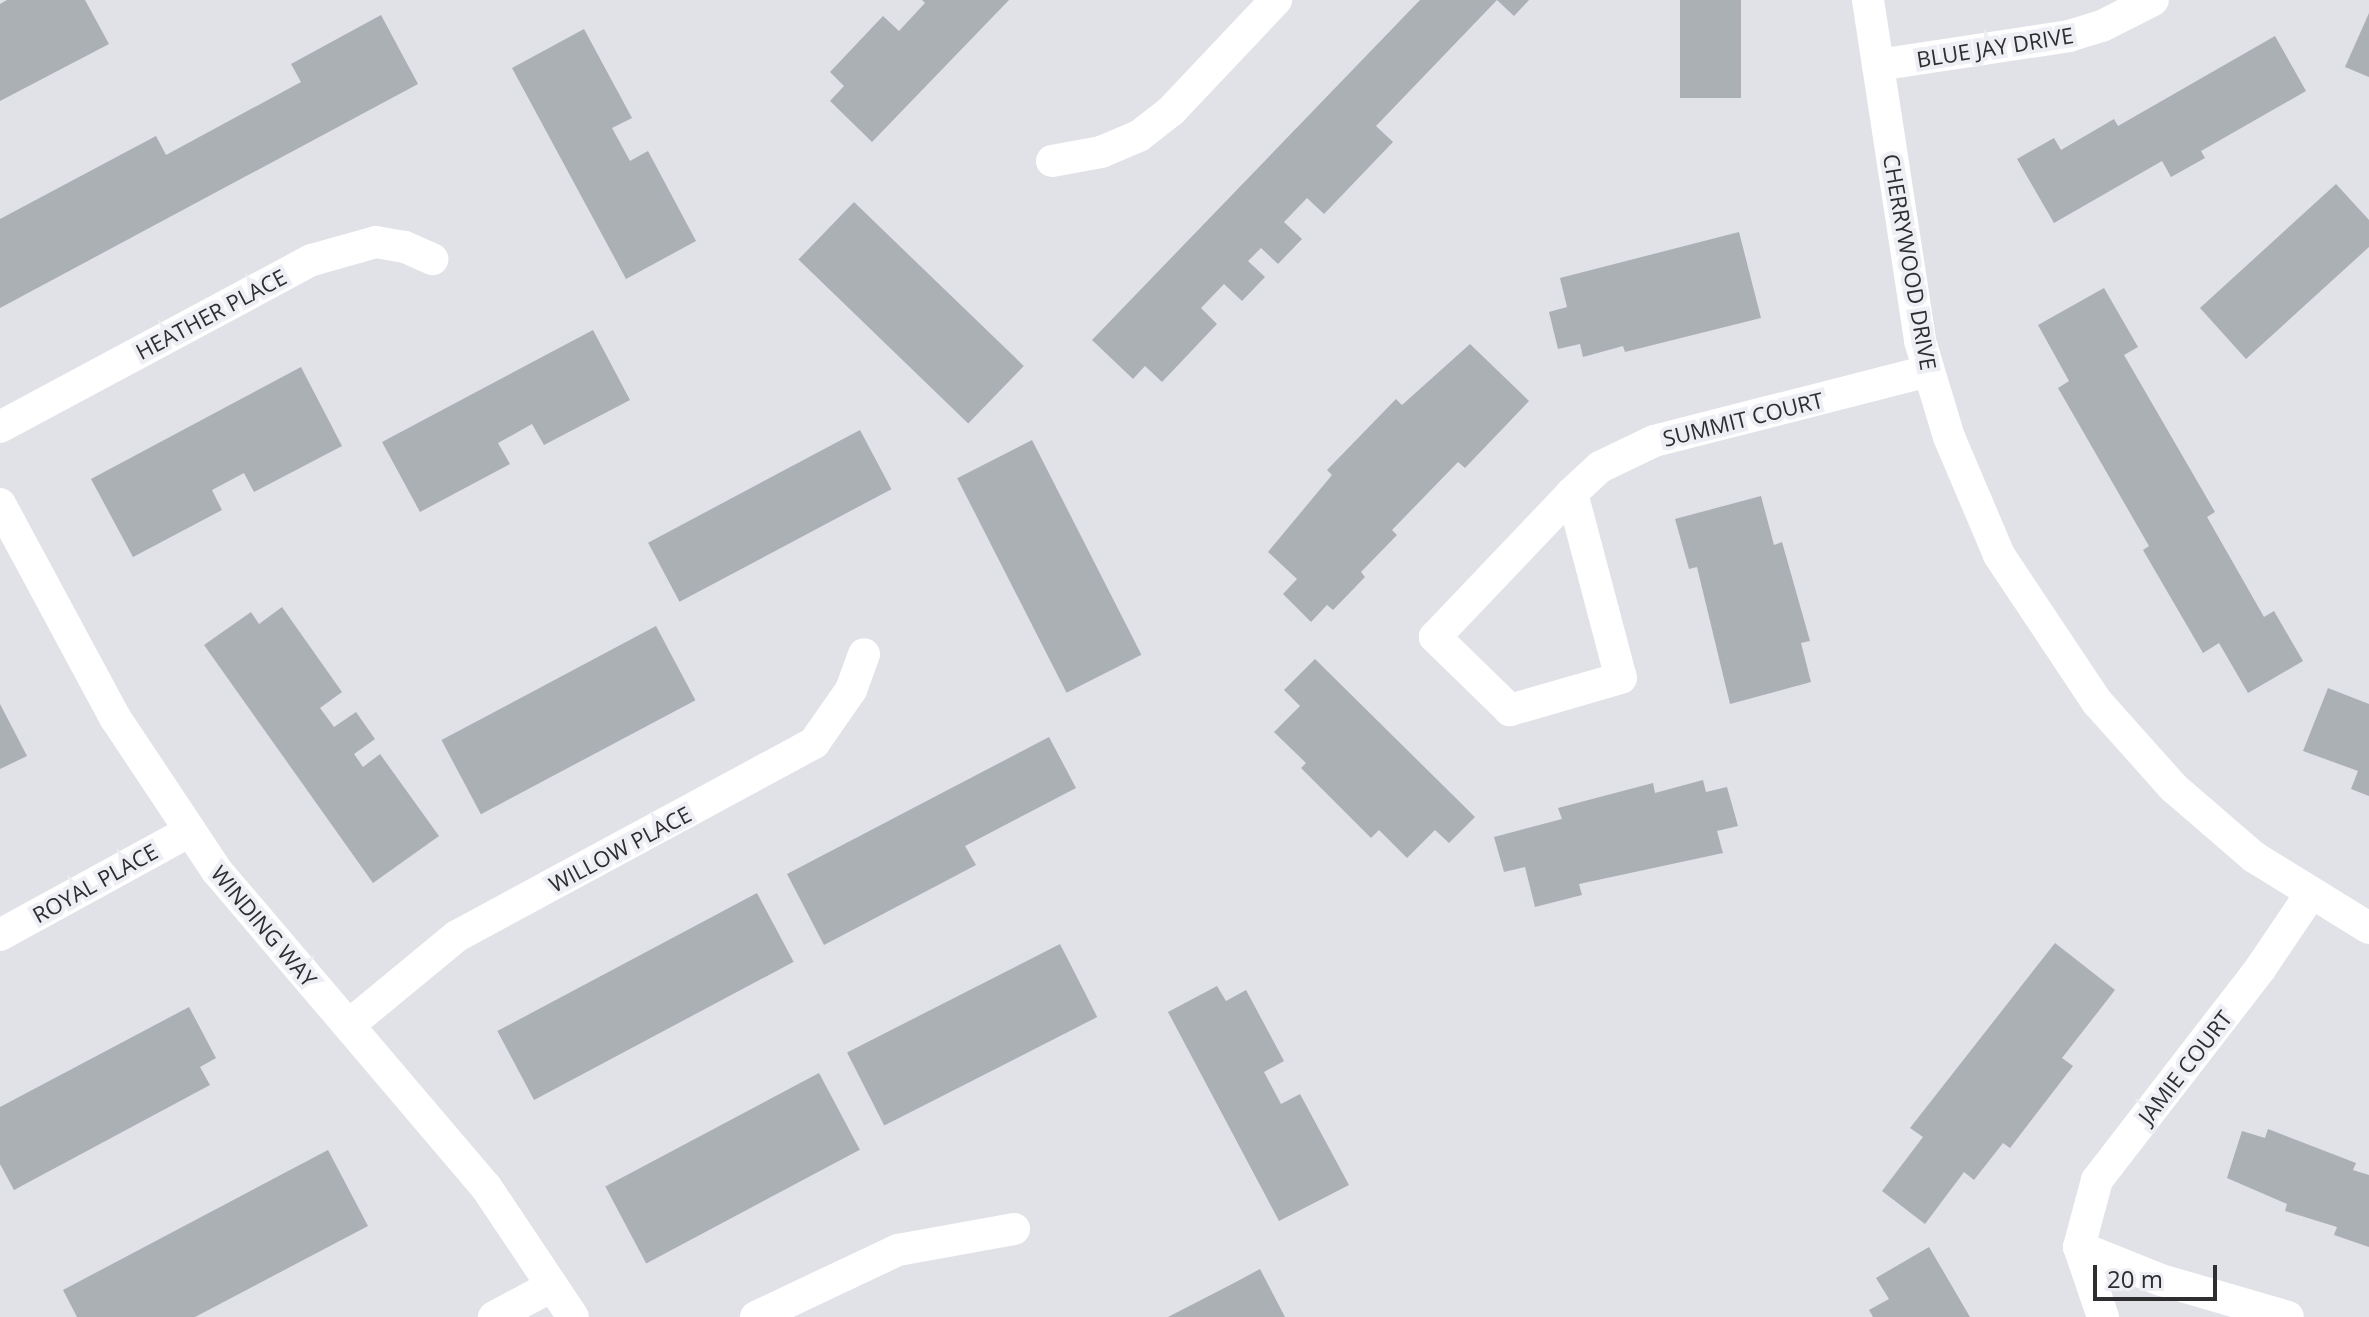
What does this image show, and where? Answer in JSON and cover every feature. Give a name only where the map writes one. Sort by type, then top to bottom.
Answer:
[{"type":"street","points":[[1052,161],[1101,152],[1139,136],[1171,111],[1276,0]]},
{"type":"street","name":"CHERRYWOOD DRIVE","points":[[1868,0],[1911,297],[1928,371],[1964,475],[1999,555],[2072,670],[2174,788],[2254,857],[2310,895],[2369,928]]},
{"type":"street","name":"BLUE JAY DRIVE","points":[[1878,65],[2069,36],[2153,0]]},
{"type":"street","name":"HEATHER PLACE","points":[[0,427],[312,260],[376,242],[432,259]]},
{"type":"street","name":"SUMMIT COURT","points":[[1572,493],[1621,678],[1510,710],[1435,637],[1572,493],[1613,459],[1654,441],[1928,371]]},
{"type":"street","name":"WINDING WAY","points":[[0,504],[116,719],[217,871],[486,1187],[573,1317]]},
{"type":"street","name":"WILLOW PLACE","points":[[349,1025],[457,936],[814,743],[851,690],[864,654]]},
{"type":"street","name":"ROYAL PLACE","points":[[0,935],[190,831]]},
{"type":"street","name":"JAMIE COURT","points":[[2079,1247],[2097,1180],[2260,969],[2310,895]]},
{"type":"street","points":[[756,1317],[898,1250],[1014,1229]]},
{"type":"street","points":[[2079,1247],[2103,1317]]},
{"type":"street","points":[[2079,1247],[2161,1280],[2288,1317]]},
{"type":"street","points":[[494,1317],[552,1286]]},
{"type":"building","points":[[7,0],[85,0],[109,44],[0,101],[0,4]]},
{"type":"building","points":[[922,0],[1009,0],[872,142],[830,101],[844,86],[830,72],[883,16],[899,31],[925,3]]},
{"type":"building","points":[[1420,0],[1497,0],[1376,126],[1393,142],[1324,214],[1307,198],[1284,222],[1302,239],[1278,264],[1261,248],[1248,261],[1265,277],[1242,301],[1224,284],[1201,308],[1217,324],[1162,382],[1145,366],[1133,379],[1092,340]]},
{"type":"building","points":[[1497,0],[1529,0],[1514,16]]},
{"type":"building","points":[[1680,0],[1741,0],[1741,98],[1680,98]]},
{"type":"building","points":[[2369,13],[2369,77],[2345,67]]},
{"type":"building","points":[[381,15],[418,84],[0,308],[0,219],[156,136],[166,155],[301,82],[291,64]]},
{"type":"building","points":[[584,29],[632,118],[612,128],[630,161],[648,151],[696,241],[626,279],[512,68]]},
{"type":"building","points":[[2275,36],[2306,91],[2201,151],[2205,158],[2171,177],[2162,161],[2054,223],[2017,159],[2054,138],[2061,150],[2114,119],[2118,126]]},
{"type":"building","points":[[2336,184],[2369,220],[2369,247],[2246,359],[2200,308]]},
{"type":"building","points":[[854,202],[1024,366],[968,423],[798,260]]},
{"type":"building","points":[[1739,232],[1761,318],[1625,352],[1623,346],[1583,357],[1580,344],[1558,349],[1549,312],[1567,307],[1560,278]]},
{"type":"building","points":[[2104,288],[2138,347],[2124,355],[2215,512],[2207,517],[2264,617],[2274,611],[2303,661],[2248,693],[2219,643],[2203,653],[2143,550],[2149,546],[2058,388],[2069,381],[2038,325]]},
{"type":"building","points":[[593,330],[630,400],[544,445],[532,424],[498,443],[510,464],[420,512],[382,442]]},
{"type":"building","points":[[1470,344],[1529,401],[1465,468],[1458,462],[1392,530],[1397,535],[1361,572],[1365,577],[1333,610],[1327,605],[1311,622],[1283,594],[1297,579],[1268,552],[1332,475],[1327,470],[1396,399],[1402,405]]},
{"type":"building","points":[[301,367],[342,446],[254,492],[244,473],[212,490],[222,510],[133,557],[91,479]]},
{"type":"building","points":[[860,430],[891,489],[680,602],[648,543]]},
{"type":"building","points":[[1032,440],[1141,655],[1067,693],[957,478]]},
{"type":"building","points":[[1761,496],[1774,545],[1782,542],[1810,641],[1801,643],[1811,682],[1730,704],[1697,567],[1689,569],[1675,519]]},
{"type":"building","points":[[282,607],[342,692],[320,708],[334,727],[356,712],[375,739],[354,754],[363,767],[380,754],[439,836],[373,883],[204,645],[251,612],[259,624]]},
{"type":"building","points":[[656,626],[695,700],[481,814],[441,740]]},
{"type":"building","points":[[1315,659],[1475,817],[1449,843],[1435,830],[1407,858],[1379,830],[1371,838],[1301,768],[1306,763],[1274,732],[1300,706],[1284,690]]},
{"type":"building","points":[[2328,688],[2369,704],[2369,796],[2351,789],[2358,771],[2303,751]]},
{"type":"building","points":[[0,704],[27,756],[0,769]]},
{"type":"building","points":[[1049,737],[1076,788],[965,846],[976,865],[824,945],[787,874]]},
{"type":"building","points":[[1703,780],[1706,792],[1727,787],[1738,826],[1717,831],[1723,853],[1579,884],[1582,895],[1535,907],[1525,867],[1504,872],[1494,837],[1562,819],[1558,808],[1653,783],[1655,793]]},
{"type":"building","points":[[757,893],[794,962],[534,1100],[497,1031]]},
{"type":"building","points":[[2055,943],[2115,990],[2062,1058],[2073,1066],[2010,1148],[2003,1143],[1974,1180],[1964,1172],[1925,1224],[1882,1191],[1923,1137],[1910,1128]]},
{"type":"building","points":[[1060,944],[1097,1017],[884,1126],[847,1053]]},
{"type":"building","points":[[1217,986],[1226,1001],[1246,990],[1284,1061],[1264,1072],[1281,1104],[1300,1094],[1349,1185],[1279,1221],[1168,1012]]},
{"type":"building","points":[[189,1007],[216,1058],[200,1067],[210,1085],[14,1190],[0,1164],[0,1107]]},
{"type":"building","points":[[819,1073],[860,1150],[646,1263],[605,1187]]},
{"type":"building","points":[[2268,1129],[2356,1163],[2353,1170],[2369,1175],[2369,1247],[2334,1235],[2337,1227],[2285,1211],[2287,1204],[2227,1178],[2242,1131],[2265,1138]]},
{"type":"building","points":[[328,1150],[368,1226],[195,1317],[77,1317],[63,1290]]},
{"type":"building","points":[[1929,1247],[1970,1317],[1873,1317],[1869,1310],[1889,1299],[1876,1278]]},
{"type":"building","points":[[1260,1269],[1285,1317],[1168,1317],[1234,1283]]}]
